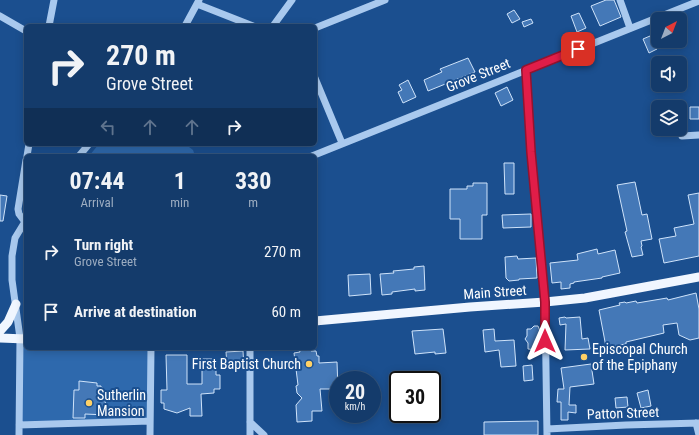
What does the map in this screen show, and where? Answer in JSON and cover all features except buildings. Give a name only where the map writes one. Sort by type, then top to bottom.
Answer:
[{"type":"main road","name":"Main Street","points":[[317,321],[586,298],[699,277]]},
{"type":"main road","points":[[0,331],[8,322],[16,304]]},
{"type":"main road","points":[[0,338],[23,338]]},
{"type":"street","points":[[50,24],[54,0]]},
{"type":"street","points":[[275,24],[292,0]]},
{"type":"street","points":[[317,27],[385,0]]},
{"type":"street","points":[[620,0],[630,28]]},
{"type":"street","name":"Grove Street","points":[[317,154],[699,1]]},
{"type":"street","points":[[186,24],[198,2],[248,24]]},
{"type":"street","points":[[0,16],[24,30]]},
{"type":"street","points":[[526,70],[530,145],[545,302],[547,432]]},
{"type":"street","points":[[317,83],[342,143]]},
{"type":"street","points":[[687,136],[699,135]]},
{"type":"street","points":[[24,172],[18,209],[19,214],[24,220]]},
{"type":"street","points":[[19,435],[23,338],[12,280],[12,256],[15,238],[24,223]]},
{"type":"street","points":[[150,435],[151,350]]},
{"type":"street","points":[[250,350],[250,435]]},
{"type":"street","points":[[19,426],[150,421]]},
{"type":"street","points":[[250,422],[264,435]]},
{"type":"street","points":[[698,423],[698,435]]},
{"type":"street","name":"Patton Street","points":[[547,432],[626,425],[698,423]]},
{"type":"shaded area","points":[[97,146],[188,146],[193,150],[194,154],[91,154]]},
{"type":"shaded area","points":[[20,338],[24,339],[24,350],[151,350],[150,421],[19,425]]},
{"type":"place","name":"Episcopal Church of the Epiphany","points":[[584,357]]},
{"type":"place","name":"First Baptist Church","points":[[309,364]]},
{"type":"place","name":"Sutherlin Mansion","points":[[89,403]]},
{"type":"route","points":[[545,341],[545,302],[531,152],[526,70],[578,49]]}]
